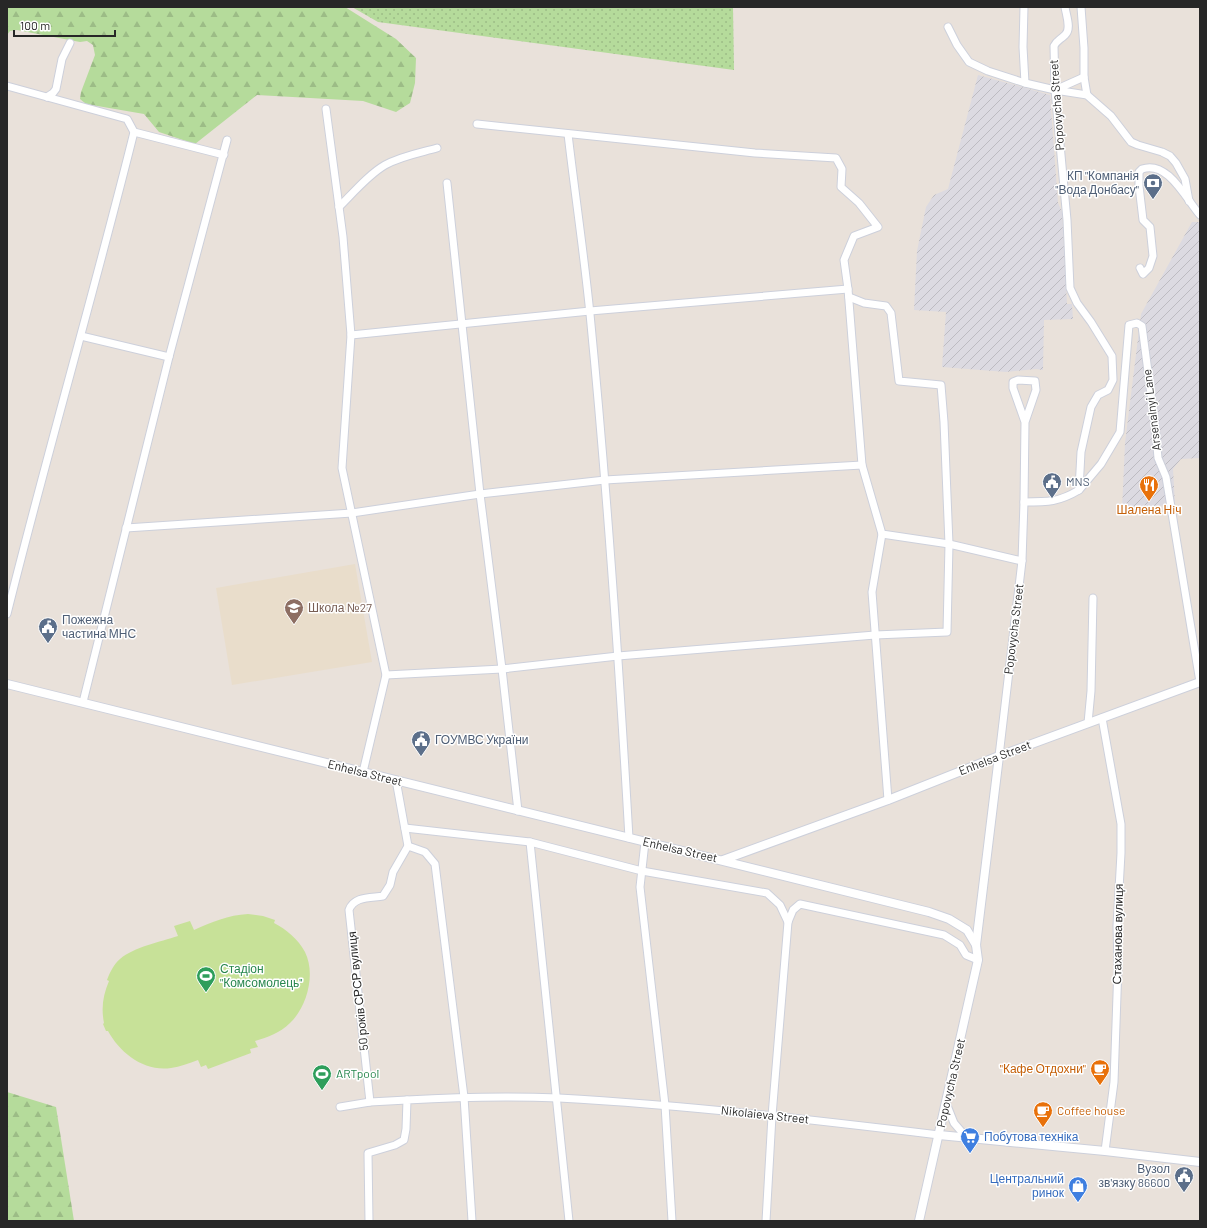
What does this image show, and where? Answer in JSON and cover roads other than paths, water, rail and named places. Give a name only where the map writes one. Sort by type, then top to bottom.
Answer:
[{"type":"street","points":[[1024,7],[1022,47],[1025,83]]},
{"type":"street","name":"Popovycha Street","points":[[1065,7],[1069,28],[1066,34],[1057,40],[1054,46],[1055,90],[1070,288],[1077,303],[1091,322],[1112,356],[1113,380],[1108,390],[1098,395],[1091,407],[1082,452],[1079,490]]},
{"type":"street","points":[[1081,7],[1084,48],[1084,77],[1087,95]]},
{"type":"street","points":[[948,27],[957,45],[969,62],[988,71],[1025,83],[1087,95],[1111,116],[1131,142],[1170,156],[1176,163],[1185,179],[1189,201]]},
{"type":"street","points":[[47,97],[56,89],[62,59],[70,43]]},
{"type":"street","points":[[1055,90],[1084,77]]},
{"type":"street","points":[[7,86],[127,119],[134,132],[7,614]]},
{"type":"street","points":[[326,109],[343,237],[351,335],[342,468],[386,675],[362,772]]},
{"type":"street","points":[[477,124],[755,153],[836,158],[842,169],[841,187],[859,203],[878,227],[854,236],[844,260],[849,297],[862,464],[882,534],[872,592],[888,800]]},
{"type":"street","points":[[134,132],[224,154]]},
{"type":"street","points":[[568,134],[590,312],[605,480],[629,838]]},
{"type":"street","points":[[83,702],[169,358],[227,140]]},
{"type":"street","points":[[339,206],[364,182],[384,166],[403,157],[437,148]]},
{"type":"street","points":[[1140,268],[1143,274],[1149,268],[1153,256],[1150,227],[1143,220],[1139,186],[1140,172],[1142,169],[1151,167],[1166,174],[1174,181],[1200,215]]},
{"type":"street","points":[[447,183],[480,494],[518,811]]},
{"type":"street","points":[[351,335],[462,323],[848,289]]},
{"type":"street","points":[[386,675],[502,669],[618,656],[875,635],[947,632],[949,544],[941,385],[899,381],[891,313],[886,306],[864,303],[849,297]]},
{"type":"street","name":"Arsenalnyi Lane","points":[[1079,490],[1101,464],[1120,432],[1129,326],[1136,323],[1142,326],[1158,458],[1166,477],[1200,682]]},
{"type":"street","points":[[81,336],[169,358]]},
{"type":"street","name":"Popovycha Street","points":[[998,756],[1022,561],[1025,422],[1036,390],[1035,381],[1018,380],[1013,382],[1013,388],[1025,422]]},
{"type":"street","points":[[126,528],[352,512],[480,494],[605,480],[862,464]]},
{"type":"street","points":[[1024,502],[1049,502],[1067,497],[1079,490]]},
{"type":"street","points":[[882,534],[949,544],[1022,561]]},
{"type":"street","points":[[1088,723],[1091,691],[1093,598]]},
{"type":"street","name":"Enhelsa Street","points":[[723,860],[888,800],[998,756],[1200,682]]},
{"type":"street","name":"Enhelsa Street","points":[[7,684],[929,912],[949,919],[967,930],[976,945]]},
{"type":"street","name":"Стаханова вулиця","points":[[1102,718],[1120,817],[1121,839],[1117,926],[1118,966],[1114,1082],[1105,1151]]},
{"type":"street","points":[[976,945],[998,756]]},
{"type":"street","points":[[396,780],[408,846],[425,852],[435,864],[464,1097],[472,1221]]},
{"type":"street","points":[[405,828],[530,842],[642,871],[768,893],[780,905],[788,922]]},
{"type":"street","points":[[530,842],[569,1221]]},
{"type":"street","points":[[645,842],[640,887],[665,1105],[672,1221]]},
{"type":"street","name":"50 років СРСР вулиця","points":[[370,1102],[349,910],[351,904],[357,900],[383,896],[390,885],[393,872],[408,846]]},
{"type":"street","points":[[766,1221],[772,1116],[788,922],[793,910],[800,904],[944,935],[960,945],[966,955],[978,960]]},
{"type":"street","name":"Popovycha Street","points":[[919,1221],[978,960],[976,945]]},
{"type":"street","name":"Nikolaieva Street","points":[[340,1107],[370,1102],[464,1097],[557,1098],[665,1105],[1200,1162]]},
{"type":"street","points":[[369,1221],[368,1153],[395,1145],[404,1140],[407,1100]]},
{"type":"street","points":[[946,1103],[954,1123],[966,1137]]},
{"type":"place","name":"КП \"Компанія \"Вода Донбасу\"","points":[[1153,200]]},
{"type":"place","name":"MNS","points":[[1052,499]]},
{"type":"place","name":"Шалена Нiч","points":[[1149,502]]},
{"type":"place","name":"Школа №27","points":[[294,625]]},
{"type":"place","name":"Пожежна частина МНС","points":[[48,644]]},
{"type":"place","name":"ГОУМВС України","points":[[421,757]]},
{"type":"place","name":"Стадіон \"Комсомолець\"","points":[[206,993]]},
{"type":"place","name":"\"Кафе Отдохни\"","points":[[1100,1086]]},
{"type":"place","name":"ARTpool","points":[[322,1091]]},
{"type":"place","name":"Coffee house","points":[[1043,1128]]},
{"type":"place","name":"Побутова техніка","points":[[970,1154]]},
{"type":"place","name":"Вузол зв'язку 86600","points":[[1184,1193]]},
{"type":"place","name":"Центральний ринок","points":[[1078,1203]]}]
